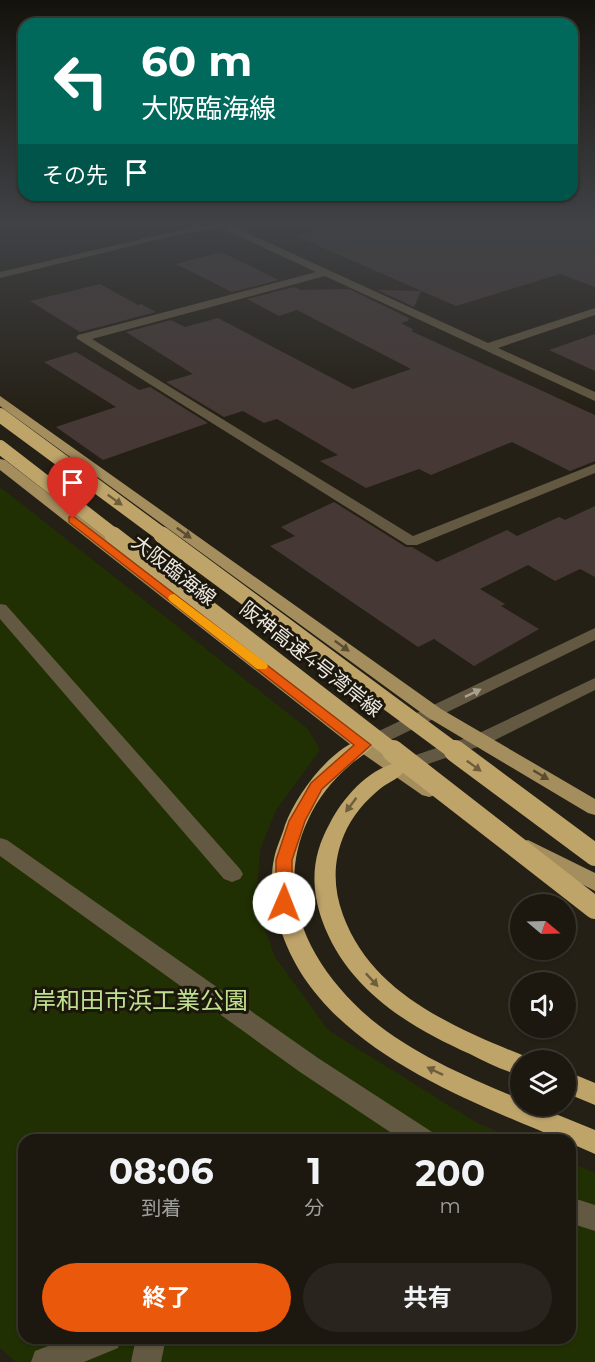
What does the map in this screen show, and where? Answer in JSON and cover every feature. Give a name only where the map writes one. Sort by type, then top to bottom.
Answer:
[{"type":"highway","name":"阪神高速4号湾岸線","points":[[0,415],[595,855]]},
{"type":"highway","name":"阪神高速4号湾岸線","points":[[0,447],[595,908]]},
{"type":"highway","points":[[363,745],[343,760],[316,786],[297,821],[284,860],[284,903],[297,945],[326,988],[364,1027],[418,1063],[488,1097],[595,1142]]},
{"type":"highway","points":[[396,769],[374,782],[354,800],[337,826],[326,856],[324,891],[332,924],[350,956],[380,989],[420,1019],[464,1042],[510,1061]]},
{"type":"highway","points":[[576,1086],[595,1094]]},
{"type":"main road","name":"大阪臨海線","points":[[0,400],[434,713],[482,739],[595,808]]},
{"type":"main road","name":"大阪臨海線","points":[[0,463],[396,769],[480,822],[595,883]]},
{"type":"street","points":[[267,289],[82,338],[412,542],[595,468]]},
{"type":"street","points":[[359,289],[595,397]]},
{"type":"street","points":[[488,347],[595,311]]},
{"type":"street","points":[[4,616],[232,874]]},
{"type":"street","points":[[363,745],[434,713],[595,633]]},
{"type":"street","points":[[396,769],[482,739],[595,683]]},
{"type":"street","points":[[0,845],[299,1058],[414,1134]]},
{"type":"street","points":[[576,1212],[595,1218]]},
{"type":"street","points":[[57,1360],[93,1344]]},
{"type":"street","points":[[146,1362],[150,1344]]},
{"type":"green space","name":"岸和田市浜工業公園","points":[[0,487],[308,729],[320,750],[276,810],[260,850],[256,905],[275,957],[328,1030],[477,1123],[503,1134],[18,1134],[18,1344],[576,1344],[576,1165],[595,1173],[595,1362],[16,1362],[0,1348]]},
{"type":"building","points":[[81,289],[108,289],[156,312],[80,332],[30,301]]},
{"type":"building","points":[[225,289],[245,289],[232,292]]},
{"type":"building","points":[[288,289],[349,289],[409,318],[408,321],[401,323],[414,330],[411,331],[595,415],[595,461],[570,471],[512,442],[431,475],[419,469],[366,488],[320,461],[338,455],[277,419],[264,423],[243,411],[224,417],[166,382],[193,374],[126,332],[171,320],[185,327],[218,318],[353,389],[411,369],[297,310],[279,316],[247,299]]},
{"type":"building","points":[[416,289],[513,289],[456,306]]},
{"type":"building","points":[[378,290],[421,291],[414,307]]},
{"type":"building","points":[[595,334],[595,371],[549,350]]},
{"type":"building","points":[[76,352],[139,390],[150,387],[208,423],[103,460],[56,427],[116,407],[44,362]]},
{"type":"building","points":[[334,502],[406,547],[412,547],[437,562],[507,530],[517,536],[559,517],[565,520],[595,506],[595,577],[580,569],[555,581],[528,565],[480,589],[505,604],[501,606],[539,629],[474,666],[434,639],[418,647],[270,546],[295,536],[281,527]]},
{"type":"slow traffic","points":[[174,598],[262,666]]},
{"type":"route","points":[[73,519],[363,745],[343,760],[316,786],[297,821],[284,860],[284,903]]}]
